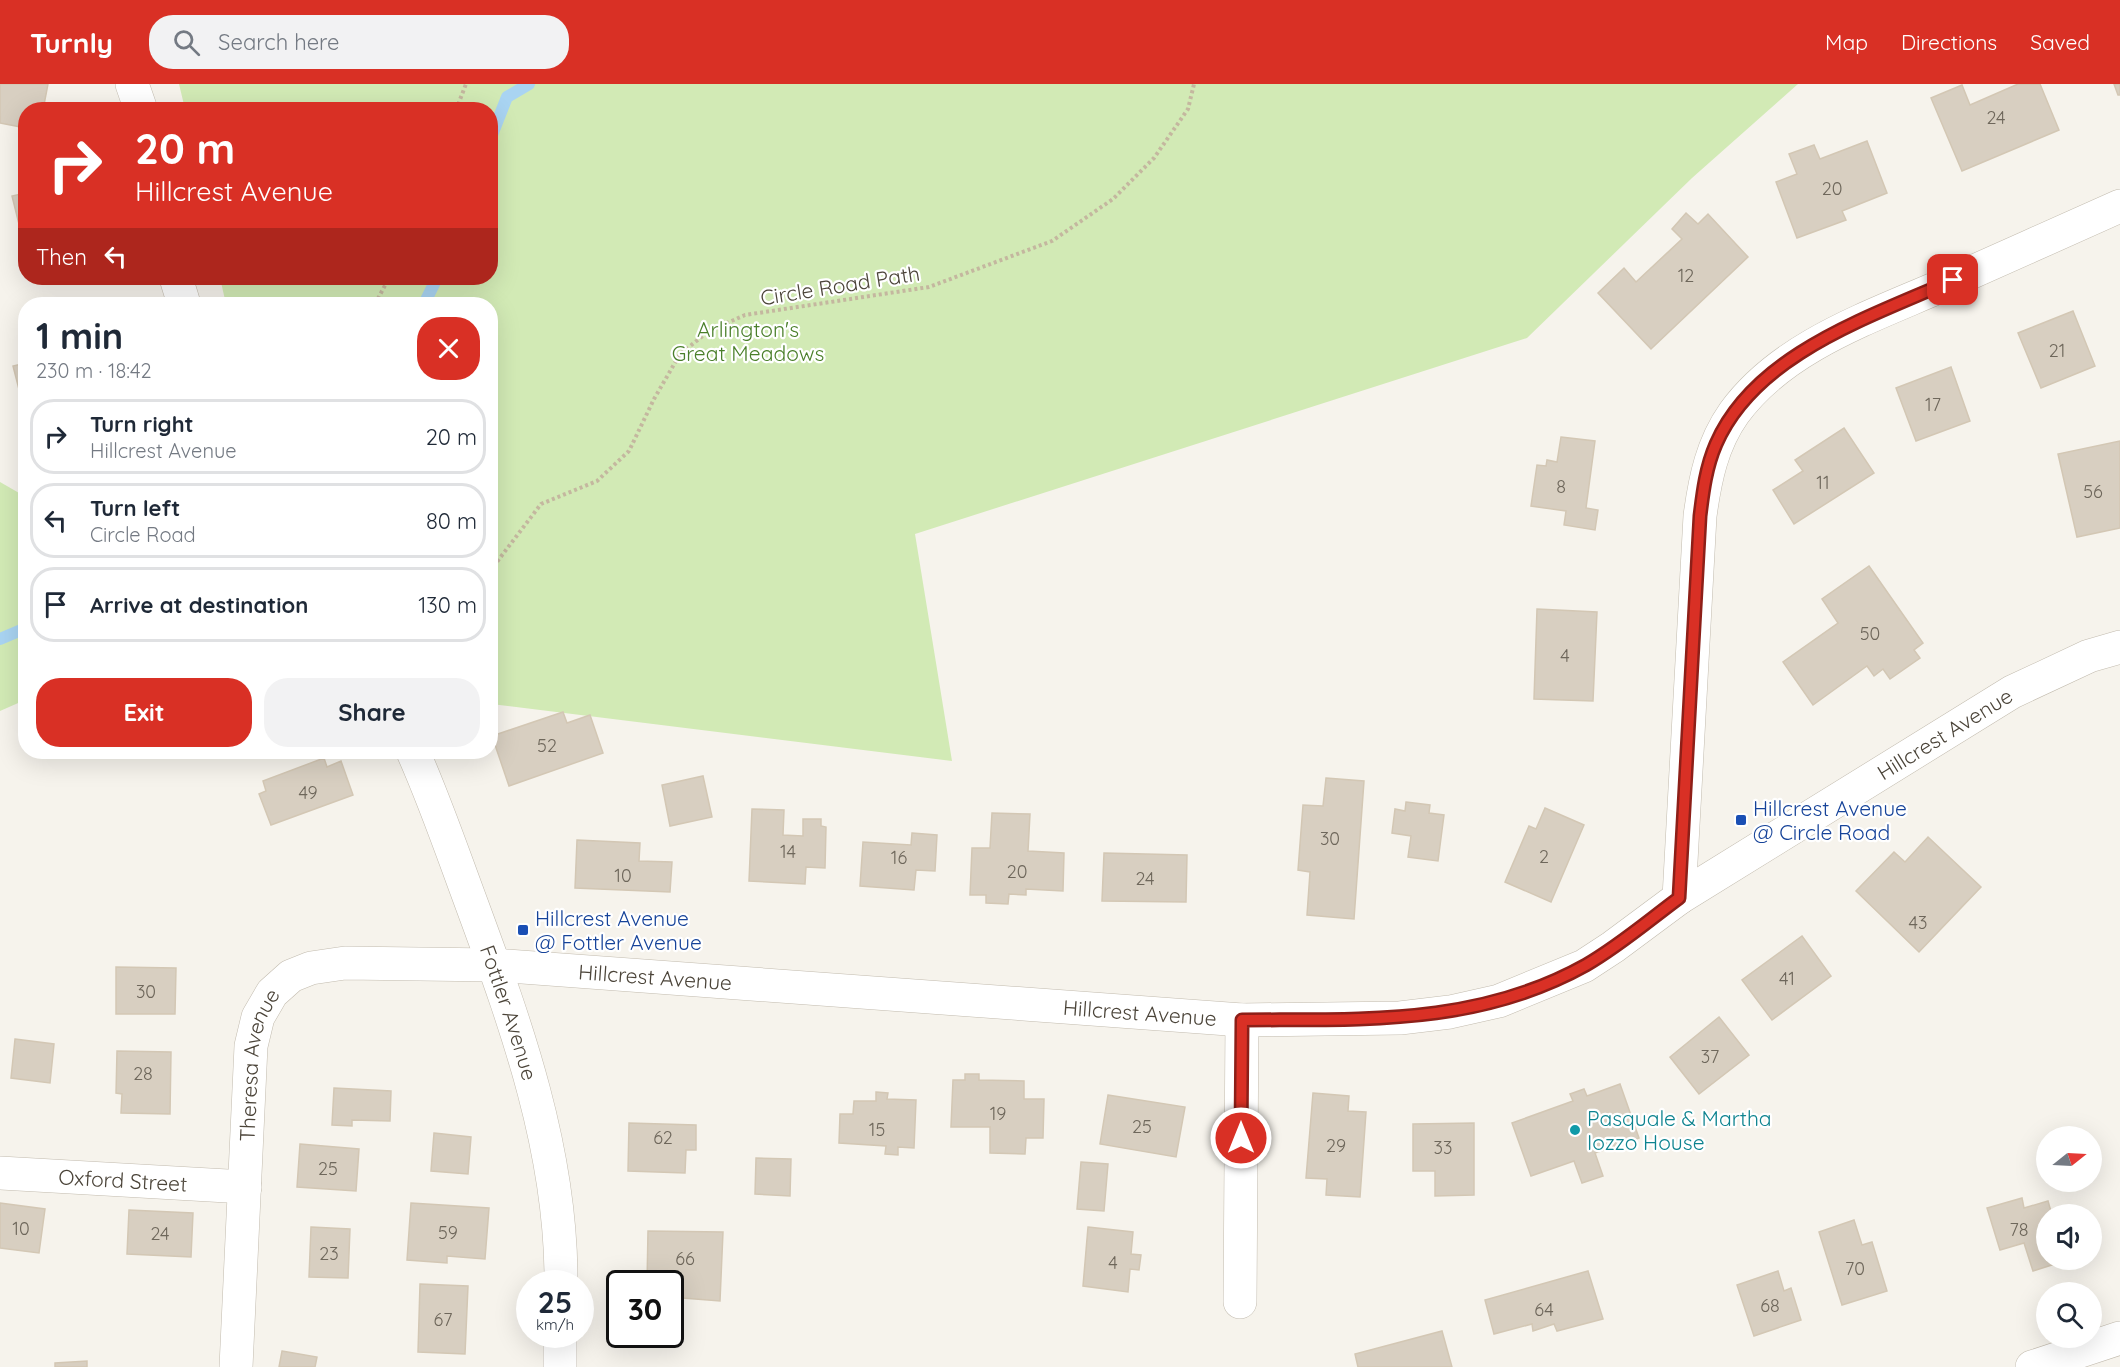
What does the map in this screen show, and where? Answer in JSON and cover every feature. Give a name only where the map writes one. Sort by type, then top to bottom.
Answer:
[{"type":"street","points":[[132,84],[138,102]]},
{"type":"street","points":[[1679,898],[1700,516],[1705,477],[1716,443],[1733,414],[1776,368],[1808,349],[1869,318],[2120,206]]},
{"type":"street","name":"Hillcrest Avenue","points":[[494,965],[1242,1020],[1400,1018],[1450,1012],[1499,1001],[1584,966],[1613,948],[1679,898],[2012,692],[2089,656],[2120,647]]},
{"type":"street","name":"Fottler Avenue","points":[[416,759],[516,1023],[546,1138],[561,1270]]},
{"type":"street","name":"Theresa Avenue","points":[[236,1367],[251,1046],[258,1017],[272,993],[291,976],[311,968],[345,963],[494,965]]},
{"type":"street","points":[[1240,1302],[1242,1020]]},
{"type":"street","name":"Oxford Street","points":[[0,1173],[245,1187]]},
{"type":"street","points":[[2031,1367],[2120,1338]]},
{"type":"street","points":[[560,1348],[560,1367]]},
{"type":"path","points":[[459,102],[466,84]]},
{"type":"path","name":"Circle Road Path","points":[[498,561],[542,504],[597,481],[629,451],[654,399],[680,354],[709,331],[745,315],[929,287],[1052,241],[1113,199],[1155,158],[1188,109],[1194,84]]},
{"type":"green space","name":"Arlington's Great Meadows","points":[[179,84],[1798,84],[1692,178],[1527,338],[915,534],[952,761],[498,705],[498,297],[224,297],[222,285],[498,285],[498,102],[183,102]]},
{"type":"green space","points":[[0,482],[18,492],[18,703],[0,711]]},
{"type":"building","points":[[0,84],[48,84],[45,102],[18,102],[18,126],[0,123]]},
{"type":"building","points":[[2018,84],[2040,84],[2059,130],[1962,171],[1931,98],[1962,85],[1970,105]]},
{"type":"building","points":[[2114,84],[2120,84],[2120,95],[2118,95]]},
{"type":"building","points":[[1867,141],[1887,193],[1842,211],[1846,220],[1797,238],[1776,182],[1797,174],[1789,154],[1814,145],[1820,159]]},
{"type":"building","points":[[18,195],[18,220],[12,196]]},
{"type":"building","points":[[1686,213],[1698,224],[1708,214],[1748,257],[1651,349],[1598,293],[1624,268],[1636,282],[1682,239],[1672,229]]},
{"type":"building","points":[[2073,311],[2095,366],[2041,388],[2018,333]]},
{"type":"building","points":[[18,365],[18,385],[13,366]]},
{"type":"building","points":[[1951,367],[1970,421],[1916,441],[1896,388]]},
{"type":"building","points":[[1844,428],[1874,473],[1794,524],[1773,490],[1803,471],[1795,460]]},
{"type":"building","points":[[1561,437],[1595,441],[1586,508],[1598,510],[1595,530],[1564,525],[1566,511],[1531,506],[1537,465],[1546,466],[1547,460],[1557,462]]},
{"type":"building","points":[[2120,441],[2120,528],[2077,537],[2058,454]]},
{"type":"building","points":[[1869,566],[1923,643],[1914,650],[1920,658],[1890,679],[1883,669],[1874,676],[1867,666],[1813,705],[1783,662],[1838,623],[1822,599]]},
{"type":"building","points":[[1537,609],[1597,612],[1593,701],[1534,699]]},
{"type":"building","points":[[563,712],[567,723],[590,715],[603,753],[509,786],[498,754],[498,734]]},
{"type":"building","points":[[321,759],[324,759],[327,767],[341,761],[353,795],[271,825],[259,794],[266,791],[263,781]]},
{"type":"building","points":[[703,776],[712,817],[670,826],[662,785]]},
{"type":"building","points":[[1326,778],[1364,781],[1354,919],[1307,915],[1310,872],[1298,870],[1303,805],[1323,806]]},
{"type":"building","points":[[1406,802],[1430,805],[1429,813],[1444,815],[1438,861],[1408,857],[1411,836],[1392,833],[1395,809],[1405,811]]},
{"type":"building","points":[[1545,808],[1584,825],[1551,902],[1505,882],[1529,826],[1536,829]]},
{"type":"building","points":[[752,809],[784,810],[783,835],[803,836],[803,819],[821,819],[821,826],[826,827],[825,868],[806,867],[805,884],[749,881]]},
{"type":"building","points":[[992,813],[1030,814],[1028,851],[1064,853],[1063,891],[1026,889],[1026,895],[1009,894],[1008,904],[986,903],[986,895],[970,895],[972,848],[990,848]]},
{"type":"building","points":[[912,833],[937,835],[935,871],[916,870],[914,890],[860,886],[863,842],[911,845]]},
{"type":"building","points":[[1928,837],[1981,887],[1919,952],[1856,891],[1894,852],[1905,862]]},
{"type":"building","points":[[577,840],[640,843],[639,861],[672,862],[670,892],[575,888]]},
{"type":"building","points":[[1104,853],[1187,855],[1186,902],[1102,901]]},
{"type":"building","points":[[1802,936],[1831,976],[1772,1020],[1742,980]]},
{"type":"building","points":[[116,967],[176,968],[175,1014],[116,1014]]},
{"type":"building","points":[[1719,1017],[1749,1055],[1699,1094],[1670,1057]]},
{"type":"building","points":[[15,1039],[54,1044],[50,1083],[11,1078]]},
{"type":"building","points":[[117,1051],[171,1052],[170,1114],[121,1113],[122,1094],[116,1093]]},
{"type":"building","points":[[965,1074],[979,1074],[979,1080],[1024,1081],[1024,1099],[1044,1099],[1043,1138],[1026,1138],[1025,1154],[990,1153],[990,1127],[951,1127],[953,1080],[965,1080]]},
{"type":"building","name":"Pasquale & Martha Iozzo House","points":[[1620,1084],[1639,1138],[1595,1153],[1603,1176],[1582,1183],[1574,1161],[1531,1176],[1512,1123],[1573,1101],[1570,1094],[1584,1089],[1587,1096]]},
{"type":"building","points":[[334,1088],[391,1091],[390,1121],[352,1120],[352,1126],[332,1125]]},
{"type":"building","points":[[876,1092],[888,1093],[887,1099],[916,1100],[914,1148],[898,1147],[898,1155],[885,1154],[886,1146],[839,1143],[840,1114],[853,1114],[854,1101],[876,1101]]},
{"type":"building","points":[[1313,1093],[1349,1096],[1348,1111],[1366,1112],[1360,1197],[1326,1195],[1327,1179],[1306,1178]]},
{"type":"building","points":[[1108,1095],[1185,1107],[1176,1157],[1100,1144]]},
{"type":"building","points":[[629,1123],[696,1125],[696,1150],[686,1150],[685,1173],[628,1171]]},
{"type":"building","points":[[1474,1123],[1474,1195],[1435,1196],[1435,1171],[1413,1171],[1413,1124]]},
{"type":"building","points":[[434,1133],[471,1137],[468,1174],[431,1171]]},
{"type":"building","points":[[300,1144],[359,1149],[356,1191],[297,1187]]},
{"type":"building","points":[[756,1158],[791,1159],[790,1196],[755,1194]]},
{"type":"building","points":[[1081,1162],[1108,1164],[1104,1211],[1077,1209]]},
{"type":"building","points":[[2022,1198],[2024,1208],[2036,1204],[2036,1270],[2033,1271],[2024,1243],[2000,1250],[1987,1208]]},
{"type":"building","points":[[0,1203],[45,1209],[39,1253],[0,1248]]},
{"type":"building","points":[[411,1203],[489,1208],[485,1259],[447,1256],[447,1263],[407,1260]]},
{"type":"building","points":[[129,1210],[193,1213],[191,1257],[127,1254]]},
{"type":"building","points":[[1854,1220],[1862,1245],[1872,1242],[1887,1291],[1842,1305],[1819,1232]]},
{"type":"building","points":[[311,1227],[350,1229],[348,1278],[309,1277]]},
{"type":"building","points":[[1088,1227],[1133,1232],[1131,1254],[1141,1255],[1139,1270],[1130,1269],[1128,1292],[1083,1286]]},
{"type":"building","points":[[648,1231],[723,1232],[720,1301],[684,1298],[684,1270],[647,1270]]},
{"type":"building","points":[[1588,1271],[1603,1319],[1557,1331],[1554,1324],[1533,1331],[1532,1324],[1494,1334],[1485,1300]]},
{"type":"building","points":[[1778,1271],[1784,1291],[1791,1288],[1801,1320],[1754,1336],[1737,1285]]},
{"type":"building","points":[[420,1284],[468,1286],[465,1354],[418,1352]]},
{"type":"building","points":[[1442,1331],[1452,1367],[1358,1367],[1355,1354]]},
{"type":"building","points":[[282,1351],[317,1357],[315,1367],[279,1367]]},
{"type":"building","points":[[87,1361],[87,1367],[55,1367],[55,1363]]},
{"type":"waterway","points":[[498,120],[507,97],[529,84]]},
{"type":"waterway","points":[[428,297],[434,285]]},
{"type":"waterway","points":[[0,639],[18,631]]},
{"type":"place","name":"Hillcrest Avenue @ Circle Road","points":[[1741,820]]},
{"type":"place","name":"Hillcrest Avenue @ Fottler Avenue","points":[[523,930]]},
{"type":"place","name":"Pasquale & Martha Iozzo House","points":[[1575,1130]]},
{"type":"route","points":[[1241,1138],[1242,1020],[1400,1018],[1450,1012],[1499,1001],[1584,966],[1613,948],[1679,898],[1700,516],[1705,477],[1716,443],[1733,414],[1776,368],[1869,318],[1953,280]]}]
